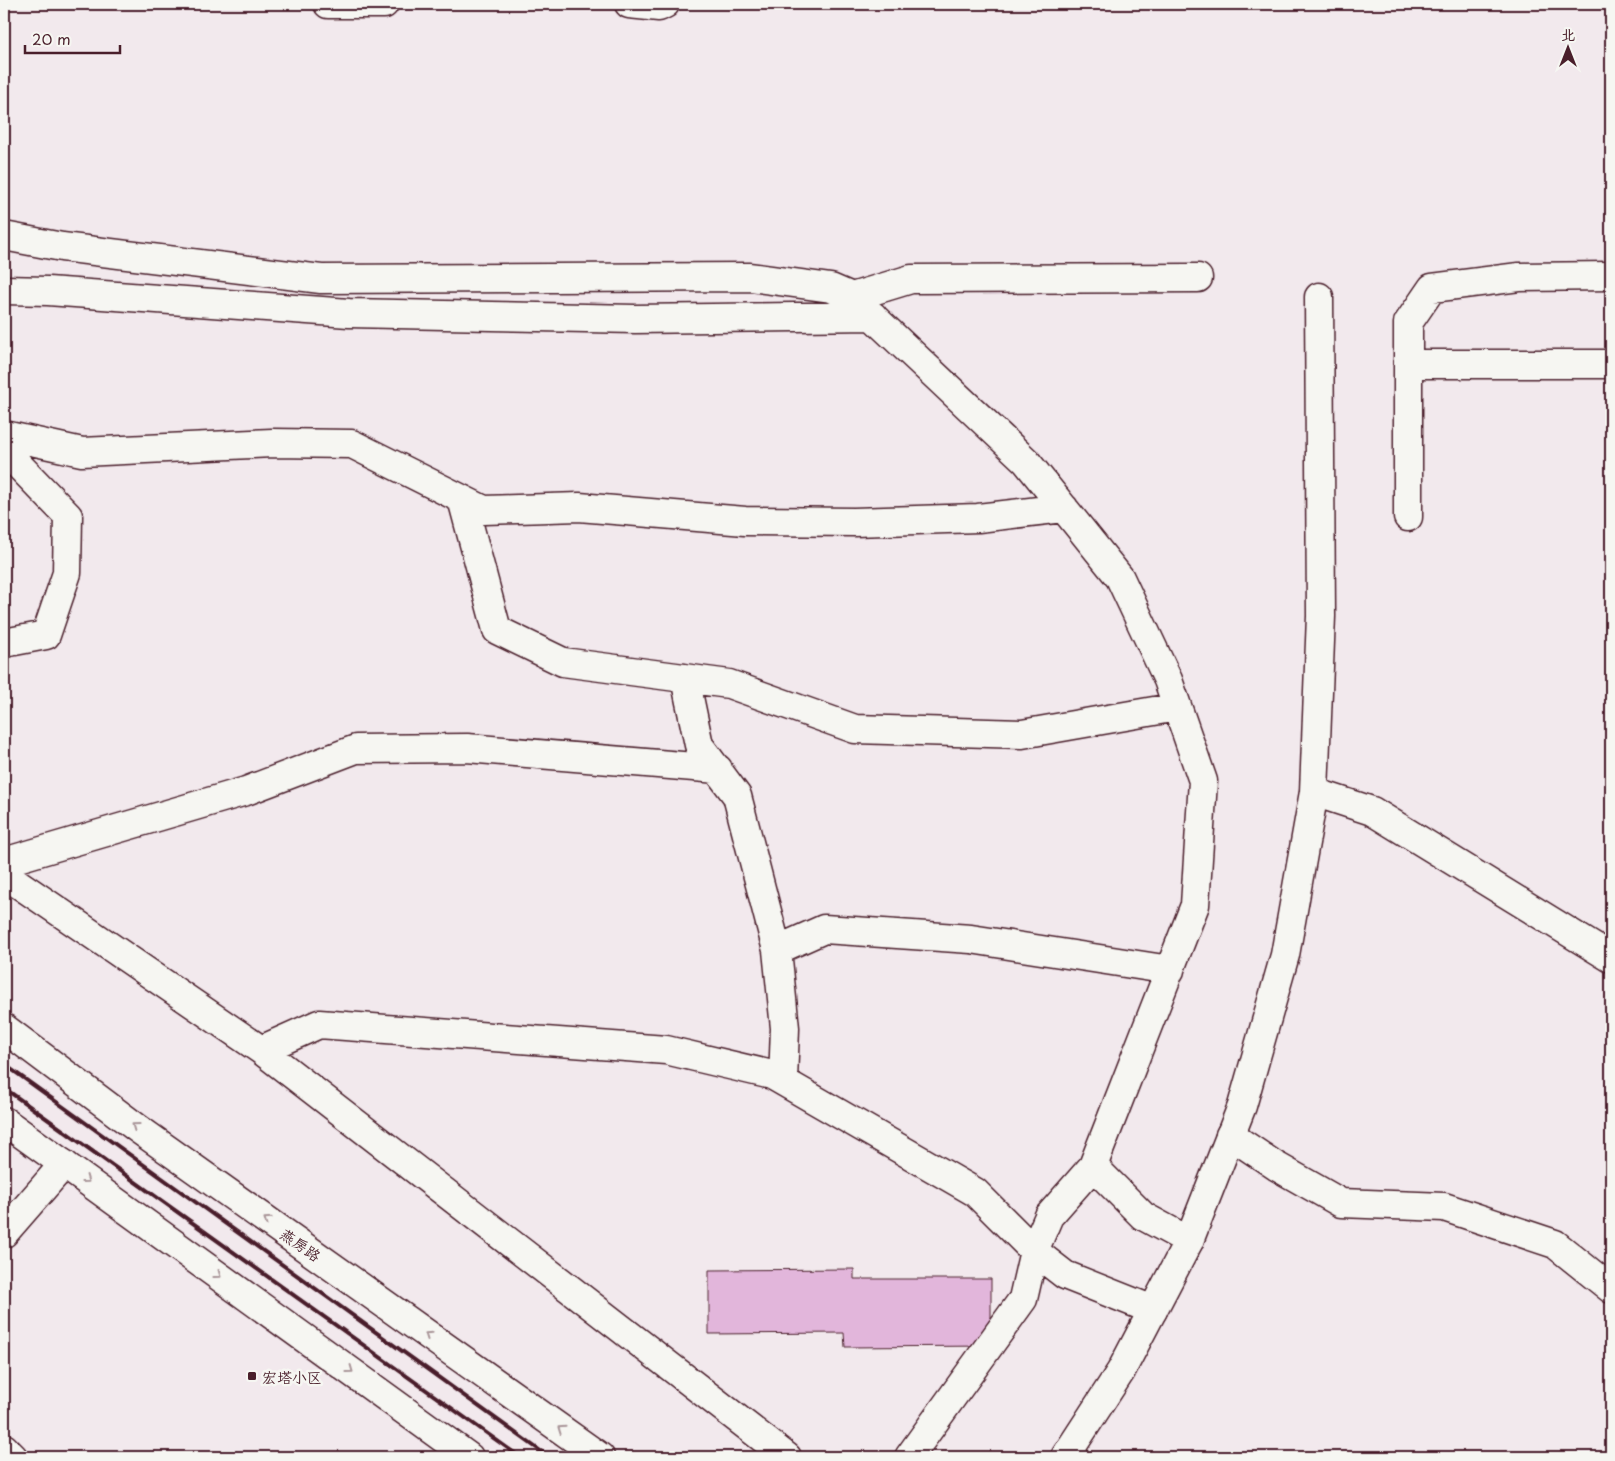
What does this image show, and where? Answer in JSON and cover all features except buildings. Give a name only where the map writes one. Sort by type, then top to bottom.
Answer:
[{"type":"street","points":[[328,4],[384,4]]},
{"type":"street","points":[[629,4],[659,7],[664,4]]},
{"type":"street","points":[[4,236],[62,247],[321,279],[750,277],[831,288],[852,297],[1026,462],[1120,578],[1168,680],[1203,782],[1195,905],[1093,1166],[1049,1216],[1034,1251],[1023,1299],[909,1457]]},
{"type":"street","points":[[1408,517],[1408,323],[1432,288],[1520,277],[1611,276]]},
{"type":"street","points":[[852,297],[911,279],[1198,278]]},
{"type":"street","points":[[4,290],[48,291],[349,313],[635,319],[873,316]]},
{"type":"street","points":[[1065,1457],[1121,1371],[1189,1241],[1242,1106],[1285,955],[1314,792],[1321,616],[1319,297]]},
{"type":"street","points":[[1408,364],[1611,364]]},
{"type":"street","points":[[4,435],[82,452],[272,443],[352,444],[484,510],[579,507],[745,521],[854,522],[978,518],[1064,508]]},
{"type":"street","points":[[4,450],[68,516],[67,573],[46,635],[4,643]]},
{"type":"street","points":[[462,499],[497,630],[563,662],[729,684],[855,729],[1022,734],[1177,707]]},
{"type":"street","points":[[686,678],[699,744],[737,796],[777,950],[785,1028],[783,1081]]},
{"type":"street","points":[[4,862],[246,792],[356,749],[467,748],[718,769]]},
{"type":"street","points":[[1314,792],[1372,810],[1611,958]]},
{"type":"street","points":[[4,874],[260,1050],[787,1457]]},
{"type":"street","points":[[777,950],[824,929],[971,939],[1170,970]]},
{"type":"street","points":[[260,1050],[319,1024],[666,1050],[772,1074],[975,1192],[1034,1251],[1065,1275],[1153,1310]]},
{"type":"street","name":"燕房路","points":[[4,1028],[137,1128],[594,1455]]},
{"type":"street","points":[[4,1121],[469,1457]]},
{"type":"street","points":[[1230,1135],[1276,1166],[1341,1203],[1444,1206],[1554,1244],[1611,1289]]},
{"type":"street","points":[[4,1233],[64,1164]]},
{"type":"street","points":[[1093,1166],[1144,1216],[1189,1241]]},
{"type":"street","points":[[4,1448],[13,1457]]},
{"type":"railway","points":[[4,1064],[549,1457]]},
{"type":"railway","points":[[4,1088],[520,1457]]},
{"type":"place","name":"宏塔小区","points":[[252,1376]]}]
